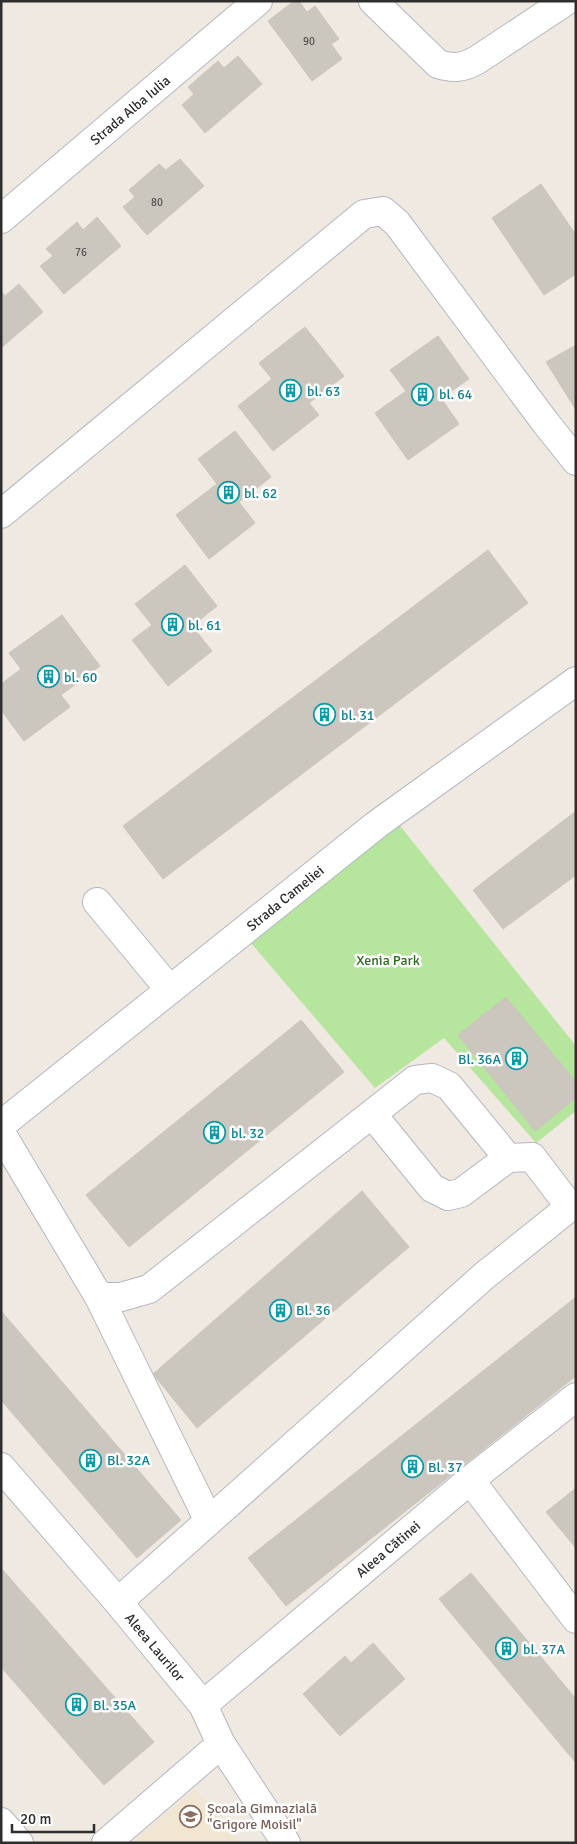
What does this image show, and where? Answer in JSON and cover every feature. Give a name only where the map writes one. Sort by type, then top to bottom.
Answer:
[{"type":"street","name":"Strada Alba Iulia","points":[[1,219],[258,1]]},
{"type":"street","points":[[373,1],[438,64],[451,68],[464,67],[477,60],[566,1]]},
{"type":"street","points":[[1,514],[364,214],[383,211],[397,222],[576,461]]},
{"type":"street","name":"Strada Cameliei","points":[[1,1125],[376,825],[576,681]]},
{"type":"street","points":[[97,902],[170,990]]},
{"type":"street","points":[[99,1297],[121,1297],[149,1289],[415,1080],[432,1078],[449,1086],[508,1158]]},
{"type":"street","points":[[118,1602],[484,1276],[570,1207],[532,1157],[508,1158],[461,1193],[448,1196],[432,1188],[372,1114]]},
{"type":"street","points":[[1,1133],[99,1297],[209,1521]]},
{"type":"street","name":"Aleea Cătinei","points":[[202,1705],[470,1480],[576,1397]]},
{"type":"street","name":"Aleea Laurilor","points":[[1,1467],[118,1602],[202,1705],[220,1744],[286,1843]]},
{"type":"street","points":[[470,1480],[576,1620]]},
{"type":"street","points":[[106,1843],[220,1744]]},
{"type":"street","points":[[1,1822],[19,1843]]},
{"type":"shaded area","name":"Școala Gimnazială \"Grigore Moisil\"","points":[[195,1789],[242,1843],[132,1843]]},
{"type":"green space","name":"Xenia Park","points":[[397,822],[576,1046],[576,1111],[536,1143],[444,1038],[375,1088],[250,942]]},
{"type":"building","points":[[294,1],[299,1],[307,12],[315,6],[339,39],[331,44],[342,59],[312,81],[268,21]]},
{"type":"building","points":[[238,56],[262,84],[205,133],[182,105],[194,94],[188,87],[218,61],[224,68]]},
{"type":"building","points":[[180,159],[204,186],[147,235],[123,207],[135,197],[129,190],[159,164],[166,170]]},
{"type":"building","points":[[541,184],[576,235],[576,274],[544,295],[492,218]]},
{"type":"building","points":[[97,217],[121,246],[64,294],[40,266],[53,256],[46,249],[77,222],[83,230]]},
{"type":"building","points":[[19,284],[43,312],[1,348],[1,291],[5,296]]},
{"type":"building","name":"bl. 63","points":[[305,327],[344,376],[309,403],[319,415],[273,451],[238,406],[272,379],[259,363]]},
{"type":"building","name":"bl. 64","points":[[438,336],[469,379],[441,398],[459,424],[408,460],[375,413],[406,391],[390,370]]},
{"type":"building","points":[[576,345],[576,410],[546,362]]},
{"type":"building","name":"bl. 62","points":[[235,431],[271,477],[239,502],[255,523],[209,559],[176,515],[217,484],[198,459]]},
{"type":"building","name":"bl. 31","points":[[488,550],[528,603],[163,879],[123,826]]},
{"type":"building","name":"bl. 61","points":[[185,565],[217,606],[192,626],[212,651],[168,686],[132,640],[152,625],[135,604]]},
{"type":"building","name":"bl. 60","points":[[62,615],[100,666],[61,695],[70,707],[24,741],[1,710],[1,684],[21,669],[9,653]]},
{"type":"building","points":[[576,811],[576,875],[503,929],[473,890]]},
{"type":"building","name":"Bl. 36A","points":[[506,997],[576,1082],[576,1098],[535,1131],[458,1035]]},
{"type":"building","name":"bl. 32","points":[[301,1020],[344,1072],[129,1247],[86,1195]]},
{"type":"building","name":"Bl. 36","points":[[362,1191],[409,1247],[197,1428],[153,1374]]},
{"type":"building","name":"Bl. 37","points":[[576,1297],[576,1376],[286,1606],[248,1558]]},
{"type":"building","name":"Bl. 32A","points":[[1,1311],[181,1520],[137,1558],[1,1400]]},
{"type":"building","points":[[576,1488],[576,1548],[546,1512]]},
{"type":"building","name":"Bl. 35A","points":[[1,1568],[154,1742],[104,1785],[1,1667]]},
{"type":"building","name":"bl. 37A","points":[[471,1573],[576,1699],[576,1763],[439,1599]]},
{"type":"building","points":[[373,1643],[405,1679],[340,1736],[303,1694],[345,1656],[351,1663]]},
{"type":"place","name":"bl. 63","points":[[291,391]]},
{"type":"place","name":"bl. 64","points":[[423,394]]},
{"type":"place","name":"bl. 62","points":[[228,493]]},
{"type":"place","name":"bl. 61","points":[[172,625]]},
{"type":"place","name":"bl. 60","points":[[48,677]]},
{"type":"place","name":"bl. 31","points":[[325,715]]},
{"type":"place","name":"Bl. 36A","points":[[517,1059]]},
{"type":"place","name":"bl. 32","points":[[215,1133]]},
{"type":"place","name":"Bl. 36","points":[[280,1310]]},
{"type":"place","name":"Bl. 32A","points":[[91,1460]]},
{"type":"place","name":"Bl. 37","points":[[412,1467]]},
{"type":"place","name":"bl. 37A","points":[[507,1649]]},
{"type":"place","name":"Bl. 35A","points":[[77,1705]]},
{"type":"place","name":"Școala Gimnazială \"Grigore Moisil\"","points":[[191,1816]]}]
